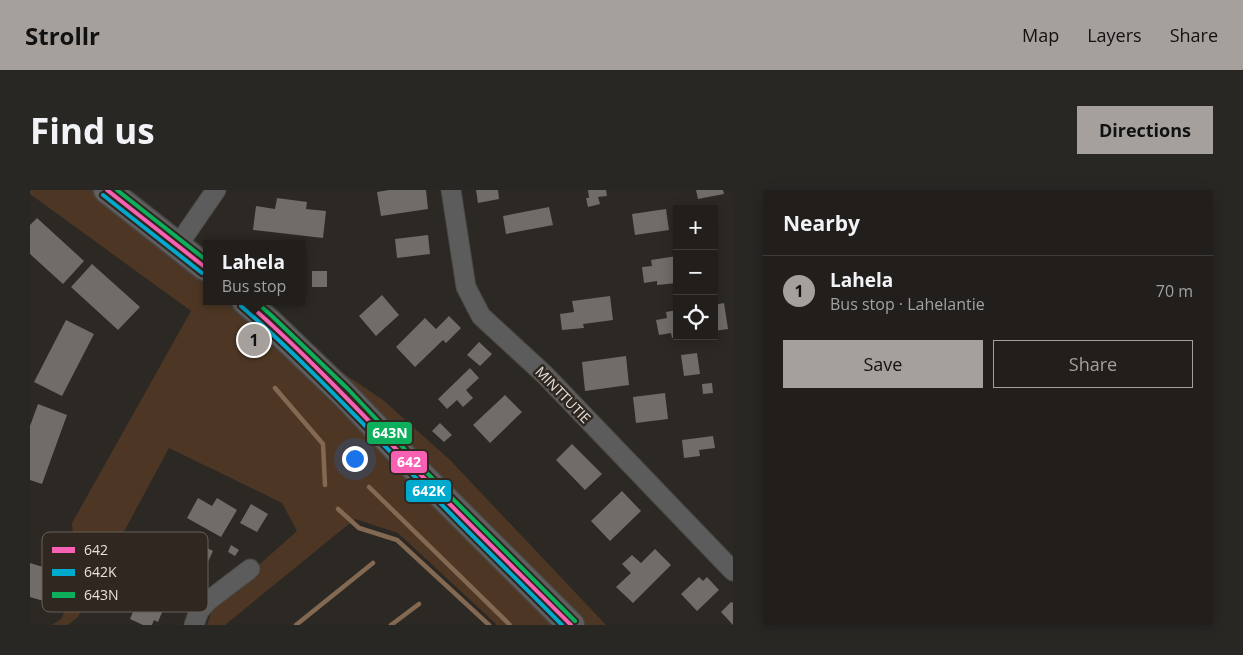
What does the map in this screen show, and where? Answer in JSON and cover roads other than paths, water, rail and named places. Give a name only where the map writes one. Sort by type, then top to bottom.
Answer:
[{"type":"main road","points":[[107,190],[203,265]]},
{"type":"main road","points":[[250,305],[344,394],[425,479],[571,625]]},
{"type":"street","points":[[178,244],[216,190]]},
{"type":"street","name":"MINTTUTIE","points":[[451,190],[466,287],[481,316],[545,375],[733,572]]},
{"type":"street","points":[[208,601],[250,568]]},
{"type":"street","points":[[194,625],[200,612]]},
{"type":"waterway","points":[[275,388],[323,444],[325,485]]},
{"type":"waterway","points":[[369,487],[510,625]]},
{"type":"waterway","points":[[338,509],[359,528],[397,540],[489,625]]},
{"type":"waterway","points":[[296,625],[373,563]]},
{"type":"waterway","points":[[391,625],[419,604]]},
{"type":"place","name":"Lahela","points":[[254,340]]}]
